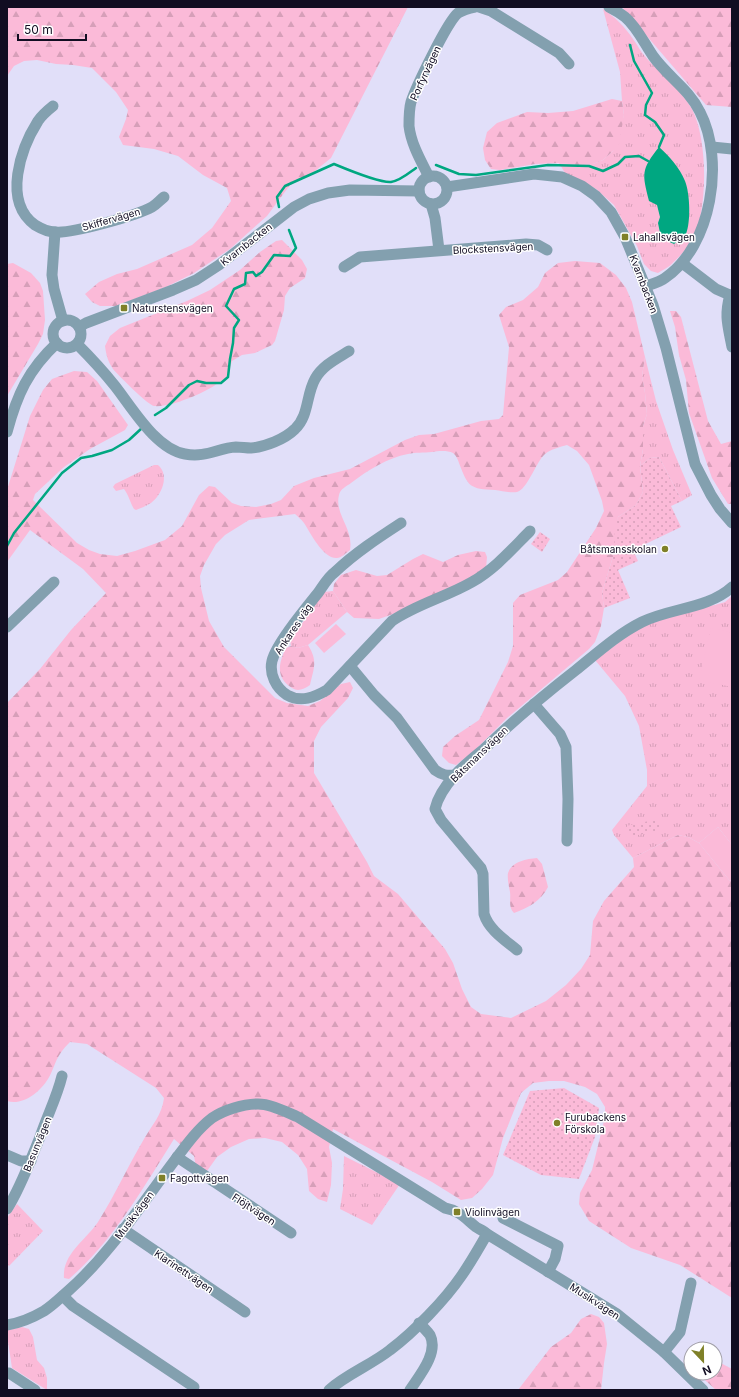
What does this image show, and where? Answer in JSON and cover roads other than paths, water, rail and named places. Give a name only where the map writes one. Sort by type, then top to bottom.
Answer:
[{"type":"street","name":"Porfyrvägen","points":[[429,177],[412,141],[409,126],[409,112],[411,103],[416,89],[449,24],[458,13],[475,7]]},
{"type":"street","points":[[479,7],[491,11],[559,53],[569,64]]},
{"type":"street","points":[[609,7],[625,17],[631,23],[654,57],[696,103],[712,147],[710,199],[704,225],[698,238],[682,263],[664,279],[646,286]]},
{"type":"street","name":"Skiffervägen","points":[[53,106],[39,119],[24,149],[19,166],[18,199],[25,213],[35,225],[42,229],[55,232],[99,224],[142,211],[153,206],[164,197]]},
{"type":"street","points":[[712,147],[732,149]]},
{"type":"street","name":"Kvarnbacken","points":[[447,187],[534,174],[562,177],[582,186],[596,196],[611,212],[625,237],[646,286],[666,348],[695,464],[711,495],[732,523]]},
{"type":"street","points":[[434,176],[443,181],[447,187],[446,195],[442,200],[431,204],[422,199],[419,191],[421,183],[429,177],[434,176]]},
{"type":"street","name":"Kvarnbacken","points":[[79,327],[196,280],[219,265],[294,207],[309,199],[350,190],[419,191]]},
{"type":"street","name":"Blockstensvägen","points":[[431,204],[435,218],[439,250]]},
{"type":"street","points":[[55,232],[52,275],[54,289],[63,321]]},
{"type":"street","name":"Blockstensvägen","points":[[344,266],[360,258],[439,250],[526,244],[538,245],[547,250]]},
{"type":"street","points":[[682,263],[716,289],[731,295],[726,309],[726,318],[732,347]]},
{"type":"street","points":[[63,321],[72,321],[79,327],[80,336],[77,344],[73,346],[67,348],[60,346],[54,339],[53,332],[56,325],[63,321]]},
{"type":"street","points":[[7,432],[15,404],[24,384],[41,359],[57,343]]},
{"type":"street","points":[[77,344],[110,380],[160,441],[169,448],[180,453],[193,455],[205,455],[235,447],[252,448],[279,440],[288,435],[300,423],[305,413],[315,378],[326,366],[349,351]]},
{"type":"street","name":"Ankares väg","points":[[401,523],[368,544],[333,573],[280,645],[272,661],[271,669],[275,682],[281,690],[288,695],[295,698],[304,699],[315,697],[327,690],[392,621],[403,613],[474,581],[495,566],[530,531]]},
{"type":"street","points":[[7,627],[54,582]]},
{"type":"street","name":"Båtsmansvägen","points":[[517,950],[502,938],[486,919],[484,914],[484,874],[481,868],[448,830],[437,814],[435,809],[442,791],[456,774],[534,704],[631,628],[660,614],[722,595],[732,587]]},
{"type":"street","points":[[350,666],[374,695],[397,718],[435,770],[448,776],[456,774]]},
{"type":"street","points":[[534,704],[560,734],[566,747],[568,799],[567,841]]},
{"type":"street","name":"Basunvägen","points":[[7,1209],[31,1161],[59,1090],[62,1076]]},
{"type":"street","name":"Musikvägen","points":[[7,1325],[17,1323],[43,1312],[80,1281],[102,1257],[177,1157],[200,1130],[213,1118],[228,1110],[259,1104],[298,1117],[445,1208],[450,1215],[465,1224],[475,1226],[617,1314],[664,1352],[703,1390]]},
{"type":"street","points":[[7,1155],[21,1161],[31,1161]]},
{"type":"street","name":"Flöjtvägen","points":[[177,1157],[291,1233]]},
{"type":"street","points":[[503,1218],[558,1246],[555,1259],[548,1272]]},
{"type":"street","name":"Klarinettvägen","points":[[123,1229],[245,1312]]},
{"type":"street","points":[[329,1390],[354,1372],[382,1356],[404,1339],[434,1308],[461,1276],[487,1234]]},
{"type":"street","points":[[664,1352],[680,1332],[691,1283]]},
{"type":"street","points":[[63,1296],[73,1306],[194,1387]]},
{"type":"street","points":[[410,1390],[429,1359],[432,1347],[429,1335],[419,1323]]},
{"type":"street","points":[[8,1371],[35,1390]]},
{"type":"waterway","points":[[630,45],[634,61],[652,93],[646,105],[645,115],[655,122],[664,135],[659,147]]},
{"type":"waterway","points":[[436,165],[459,174],[476,175],[548,165],[589,166],[603,171],[618,164],[625,157],[639,156],[648,161]]},
{"type":"waterway","points":[[279,207],[277,197],[285,186],[334,164],[386,182],[391,182],[401,178],[416,168]]},
{"type":"waterway","points":[[155,415],[166,408],[189,385],[197,381],[206,383],[221,383],[228,377],[234,328],[239,320],[226,306],[234,289],[245,284],[246,273],[253,272],[256,276],[262,272],[274,255],[290,256],[296,248],[289,230]]},
{"type":"waterway","points":[[7,546],[14,533],[62,473],[81,458],[112,450],[129,440],[142,428]]},
{"type":"place","name":"Lahallsvägen","points":[[625,237]]},
{"type":"place","name":"Naturstensvägen","points":[[124,308]]},
{"type":"place","name":"Båtsmansskolan","points":[[665,549]]},
{"type":"place","name":"Furubackens Förskola","points":[[557,1123]]},
{"type":"place","name":"Fagottvägen","points":[[162,1178]]},
{"type":"place","name":"Violinvägen","points":[[457,1212]]}]
